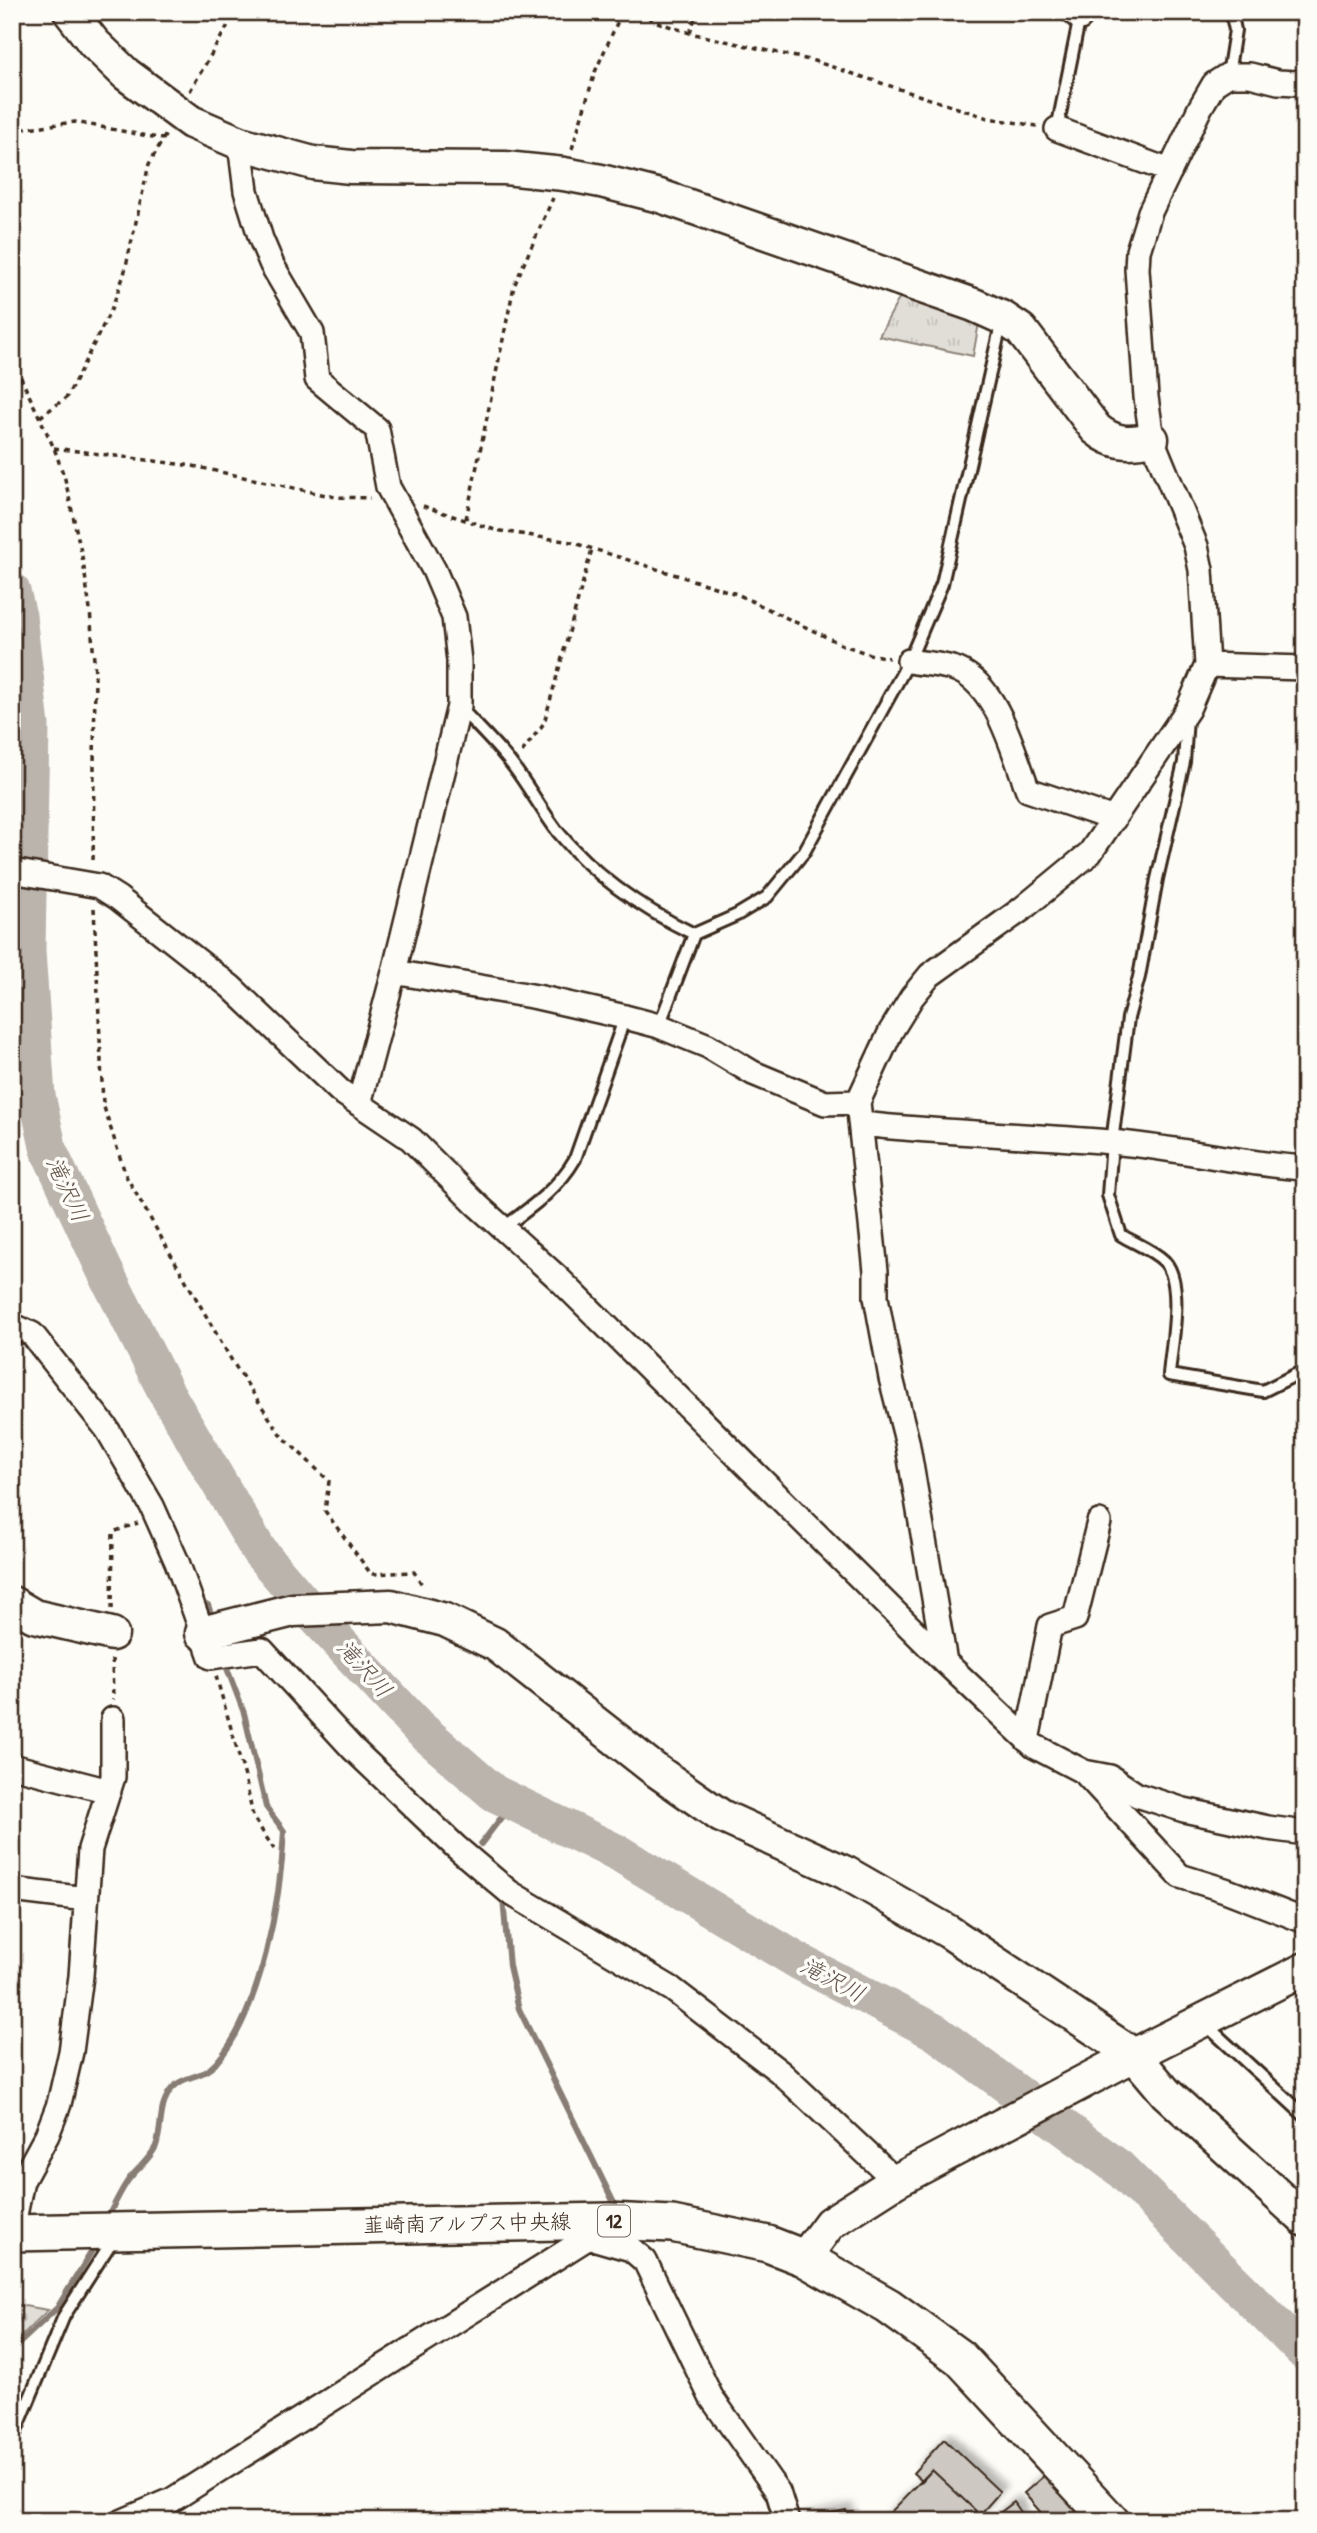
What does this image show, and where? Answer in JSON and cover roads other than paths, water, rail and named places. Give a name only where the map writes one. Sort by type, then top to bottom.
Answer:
[{"type":"main road","name":"韮崎南アルプス中央線","points":[[12,2231],[599,2229],[672,2224],[768,2244],[804,2258],[888,2306],[960,2358],[1111,2521]]},
{"type":"street","points":[[70,12],[94,43],[126,74],[191,122],[240,143],[313,163],[351,167],[505,167],[564,174],[660,196],[974,305],[1003,318],[1021,330],[1096,429],[1107,438],[1119,443],[1152,439]]},
{"type":"street","points":[[945,1662],[907,1441],[891,1378],[876,1297],[876,1270],[859,1113],[891,1031],[912,997],[930,975],[1023,909],[1090,853],[1188,709],[1207,665],[1201,570],[1196,546],[1152,439],[1146,397],[1137,269],[1139,251],[1150,212],[1214,84],[1228,75],[1250,75],[1278,82],[1296,83],[1305,80]]},
{"type":"street","points":[[1057,129],[1170,172]]},
{"type":"street","points":[[240,143],[246,191],[261,239],[272,265],[312,333],[317,379],[377,429],[388,487],[434,570],[454,617],[459,661],[459,706],[359,1104]]},
{"type":"street","points":[[909,661],[957,669],[977,682],[992,699],[1028,790],[1114,819]]},
{"type":"street","points":[[1207,665],[1305,668]]},
{"type":"street","points":[[12,871],[99,886],[118,898],[231,987],[340,1091],[411,1139],[558,1278],[945,1662],[1034,1746],[1084,1772],[1111,1777],[1137,1795],[1184,1810],[1305,1833]]},
{"type":"street","points":[[394,972],[537,997],[659,1026],[708,1046],[753,1073],[825,1103],[940,1132],[1112,1142],[1272,1166],[1305,1168]]},
{"type":"street","points":[[14,1328],[32,1334],[107,1429],[157,1516],[177,1562],[206,1645]]},
{"type":"street","points":[[1027,1740],[1050,1626],[1075,1618],[1099,1521]]},
{"type":"street","points":[[12,1603],[34,1616],[112,1634]]},
{"type":"street","points":[[206,1645],[249,1621],[293,1610],[391,1606],[432,1617],[495,1644],[654,1769],[721,1816],[846,1873],[949,1932],[1166,2093],[1305,2220]]},
{"type":"street","points":[[206,1645],[262,1650],[353,1749],[456,1847],[509,1892],[672,1989],[780,2072],[899,2180]]},
{"type":"street","points":[[12,2231],[22,2181],[51,2124],[71,2052],[81,1976],[90,1849],[113,1777],[113,1719]]},
{"type":"street","points":[[12,1766],[109,1791]]},
{"type":"street","points":[[1084,1772],[1180,1876],[1305,1921]]},
{"type":"street","points":[[12,1890],[86,1899]]},
{"type":"street","points":[[804,2258],[830,2223],[899,2180],[1305,1969]]},
{"type":"street","points":[[123,2521],[172,2500],[599,2229],[645,2261],[711,2397],[778,2492],[787,2521]]},
{"type":"lane","points":[[1228,75],[1235,30],[1231,12]]},
{"type":"lane","points":[[1057,129],[1078,14]]},
{"type":"lane","points":[[659,1026],[694,934],[737,915],[767,897],[804,852],[909,661],[942,584],[1003,318]]},
{"type":"lane","points":[[459,706],[513,765],[557,831],[579,856],[626,896],[660,918],[694,934]]},
{"type":"lane","points":[[1188,709],[1184,762],[1128,1018],[1108,1195],[1121,1236],[1164,1261],[1174,1277],[1169,1375],[1263,1391],[1305,1370]]},
{"type":"lane","points":[[503,1228],[550,1194],[565,1177],[575,1159],[625,1017]]},
{"type":"lane","points":[[1202,2022],[1305,2116]]},
{"type":"lane","points":[[12,2441],[64,2316],[118,2230]]},
{"type":"waterway","name":"滝沢川","points":[[12,591],[18,616],[31,726],[27,951],[37,1096],[49,1151],[166,1392],[259,1551],[312,1613],[418,1727],[494,1793],[620,1854],[798,1961],[935,2032],[1119,2168],[1305,2353]]},
{"type":"waterway","points":[[208,1605],[210,1611]]},
{"type":"waterway","points":[[108,2216],[129,2179],[156,2146],[163,2106],[168,2094],[179,2083],[210,2069],[232,2041],[256,1985],[273,1921],[284,1831],[266,1807],[244,1713],[225,1663]]},
{"type":"waterway","points":[[481,1844],[513,1802]]},
{"type":"waterway","points":[[501,1897],[509,1966],[519,2009],[614,2203]]},
{"type":"waterway","points":[[12,2350],[57,2308],[95,2246]]},
{"type":"waterway","points":[[706,2407],[745,2464]]},
{"type":"waterway","points":[[759,2484],[768,2498],[775,2521]]}]
